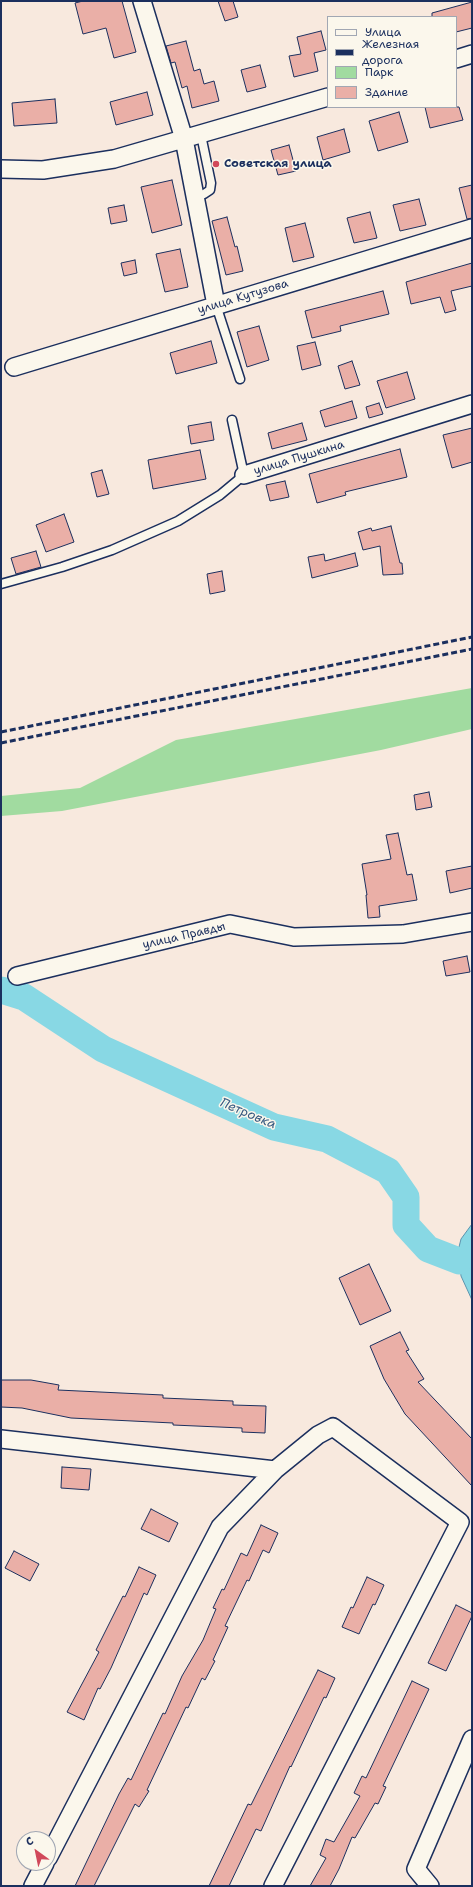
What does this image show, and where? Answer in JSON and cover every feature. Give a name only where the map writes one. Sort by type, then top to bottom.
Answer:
[{"type":"street","points":[[142,1],[184,139],[216,305]]},
{"type":"street","points":[[457,59],[472,54]]},
{"type":"street","points":[[1,169],[43,170],[114,159],[327,97]]},
{"type":"street","name":"улица Кутузова","points":[[14,367],[472,228]]},
{"type":"street","name":"улица Пушкина","points":[[244,475],[472,404]]},
{"type":"street","name":"улица Правды","points":[[17,976],[230,924],[294,938],[403,934],[472,922]]},
{"type":"street","points":[[56,1843],[220,1527],[275,1470],[318,1436],[334,1427],[460,1522],[273,1886]]},
{"type":"street","points":[[1,1439],[275,1470]]},
{"type":"street","points":[[430,1886],[416,1869],[472,1739]]},
{"type":"street","points":[[33,1886],[41,1871]]},
{"type":"lane","points":[[195,196],[204,194],[210,190],[211,183],[201,134]]},
{"type":"lane","points":[[216,305],[240,379]]},
{"type":"lane","points":[[232,420],[244,475]]},
{"type":"lane","name":"улица Пушкина","points":[[1,584],[62,567],[112,550],[151,534],[220,495],[244,475]]},
{"type":"green space","points":[[472,688],[472,729],[381,750],[62,811],[1,816],[1,796],[80,788],[176,740]]},
{"type":"water","points":[[472,1224],[472,1300],[461,1276],[458,1251],[461,1239]]},
{"type":"building","points":[[83,1],[122,1],[136,52],[114,58],[106,28],[83,34],[75,3]]},
{"type":"building","points":[[218,1],[233,1],[238,17],[225,21]]},
{"type":"building","points":[[472,2],[472,28],[457,32],[457,16],[432,16],[432,13]]},
{"type":"building","points":[[321,31],[326,50],[314,53],[318,71],[294,77],[289,56],[301,54],[297,37]]},
{"type":"building","points":[[186,41],[194,71],[200,69],[204,84],[214,81],[219,101],[192,108],[187,86],[182,88],[175,62],[171,63],[166,46]]},
{"type":"building","points":[[260,65],[266,87],[247,92],[241,70]]},
{"type":"building","points":[[147,92],[153,115],[116,125],[110,102]]},
{"type":"building","points":[[55,99],[57,123],[14,126],[12,103]]},
{"type":"building","points":[[459,107],[463,120],[430,128],[425,108]]},
{"type":"building","points":[[399,112],[408,142],[378,151],[369,121]]},
{"type":"building","points":[[344,129],[350,152],[323,160],[317,137]]},
{"type":"building","points":[[289,145],[296,171],[278,175],[271,150]]},
{"type":"building","points":[[172,180],[182,225],[152,233],[141,187]]},
{"type":"building","points":[[472,185],[472,218],[467,219],[459,188]]},
{"type":"building","points":[[419,199],[426,225],[400,231],[393,205]]},
{"type":"building","points":[[124,205],[127,221],[111,224],[108,208]]},
{"type":"building","points":[[370,212],[377,238],[354,243],[347,218]]},
{"type":"building","points":[[227,217],[235,247],[237,246],[243,271],[226,275],[212,221]]},
{"type":"building","points":[[305,223],[314,257],[293,262],[285,228]]},
{"type":"building","points":[[180,249],[188,287],[165,292],[156,254]]},
{"type":"building","points":[[135,260],[137,273],[124,276],[121,263]]},
{"type":"building","points":[[472,263],[472,286],[451,291],[456,310],[445,313],[440,297],[411,304],[406,282]]},
{"type":"building","points":[[383,291],[389,314],[340,326],[341,331],[312,338],[305,311]]},
{"type":"building","points":[[259,326],[269,360],[247,367],[237,332]]},
{"type":"building","points":[[211,341],[217,363],[176,374],[170,353]]},
{"type":"building","points":[[315,342],[321,365],[302,370],[297,346]]},
{"type":"building","points":[[352,361],[360,385],[345,389],[338,366]]},
{"type":"building","points":[[407,372],[415,399],[386,408],[377,381]]},
{"type":"building","points":[[352,401],[357,418],[325,427],[320,411]]},
{"type":"building","points":[[379,403],[383,414],[369,418],[366,407]]},
{"type":"building","points":[[211,422],[214,440],[191,444],[188,426]]},
{"type":"building","points":[[302,423],[307,440],[272,449],[268,433]]},
{"type":"building","points":[[472,428],[472,462],[452,468],[443,435]]},
{"type":"building","points":[[400,449],[407,477],[345,492],[346,495],[317,503],[309,474]]},
{"type":"building","points":[[200,450],[206,479],[153,489],[148,460]]},
{"type":"building","points":[[102,470],[109,494],[97,497],[91,473]]},
{"type":"building","points":[[285,481],[289,497],[270,501],[266,485]]},
{"type":"building","points":[[64,514],[74,542],[46,552],[36,525]]},
{"type":"building","points":[[391,526],[400,563],[402,563],[403,574],[383,575],[380,546],[363,550],[358,532],[371,528],[372,531]]},
{"type":"building","points":[[36,551],[41,567],[16,574],[11,558]]},
{"type":"building","points":[[355,553],[358,566],[312,578],[308,557],[324,554],[325,561]]},
{"type":"building","points":[[222,571],[225,591],[210,594],[207,574]]},
{"type":"building","points":[[429,792],[432,807],[416,810],[414,795]]},
{"type":"building","points":[[398,833],[407,875],[412,874],[417,900],[379,906],[380,917],[368,918],[367,895],[362,864],[391,859],[386,835]]},
{"type":"building","points":[[472,866],[472,888],[450,893],[446,871]]},
{"type":"building","points":[[467,956],[470,972],[446,976],[443,961]]},
{"type":"building","points":[[369,1264],[391,1311],[360,1325],[339,1278]]},
{"type":"building","points":[[400,1332],[409,1350],[406,1351],[424,1379],[418,1382],[472,1439],[472,1486],[405,1414],[384,1379],[370,1346]]},
{"type":"building","points":[[1,1380],[31,1380],[59,1385],[58,1390],[163,1395],[163,1398],[233,1401],[233,1405],[266,1406],[265,1433],[242,1432],[242,1428],[71,1418],[22,1408],[1,1407]]},
{"type":"building","points":[[62,1467],[91,1469],[89,1490],[61,1488]]},
{"type":"building","points":[[151,1509],[178,1523],[169,1542],[141,1529]]},
{"type":"building","points":[[261,1525],[278,1533],[269,1553],[263,1550],[249,1581],[247,1580],[225,1626],[228,1627],[213,1660],[215,1661],[205,1680],[202,1678],[188,1708],[186,1707],[147,1790],[149,1791],[139,1807],[135,1804],[94,1886],[75,1886],[119,1794],[128,1778],[131,1780],[163,1713],[165,1714],[182,1676],[203,1640],[216,1609],[213,1608],[222,1589],[224,1590],[241,1553],[247,1556]]},
{"type":"building","points":[[14,1551],[39,1564],[30,1581],[5,1568]]},
{"type":"building","points":[[139,1567],[156,1575],[147,1595],[144,1593],[111,1668],[100,1689],[98,1688],[84,1720],[67,1712],[99,1652],[96,1650],[123,1596],[125,1597]]},
{"type":"building","points":[[367,1577],[384,1585],[359,1634],[342,1627],[351,1607],[353,1608]]},
{"type":"building","points":[[456,1605],[472,1613],[472,1616],[446,1671],[428,1663]]},
{"type":"building","points":[[318,1670],[335,1678],[326,1698],[324,1697],[291,1767],[290,1766],[261,1831],[256,1829],[229,1886],[209,1886],[248,1804],[251,1805]]},
{"type":"building","points":[[412,1681],[429,1689],[383,1786],[386,1787],[378,1804],[375,1803],[355,1838],[352,1837],[339,1869],[330,1886],[310,1886],[326,1858],[320,1855],[326,1839],[334,1842],[360,1796],[354,1793],[362,1776],[366,1778]]},
{"type":"waterway","name":"Петровка","points":[[1,990],[24,997],[103,1049],[274,1127],[327,1139],[388,1171],[406,1197],[406,1225],[428,1249],[459,1261]]},
{"type":"railway","points":[[1,732],[472,637]]},
{"type":"railway","points":[[1,743],[472,649]]},
{"type":"place","name":"Советская улица","points":[[216,164]]}]
